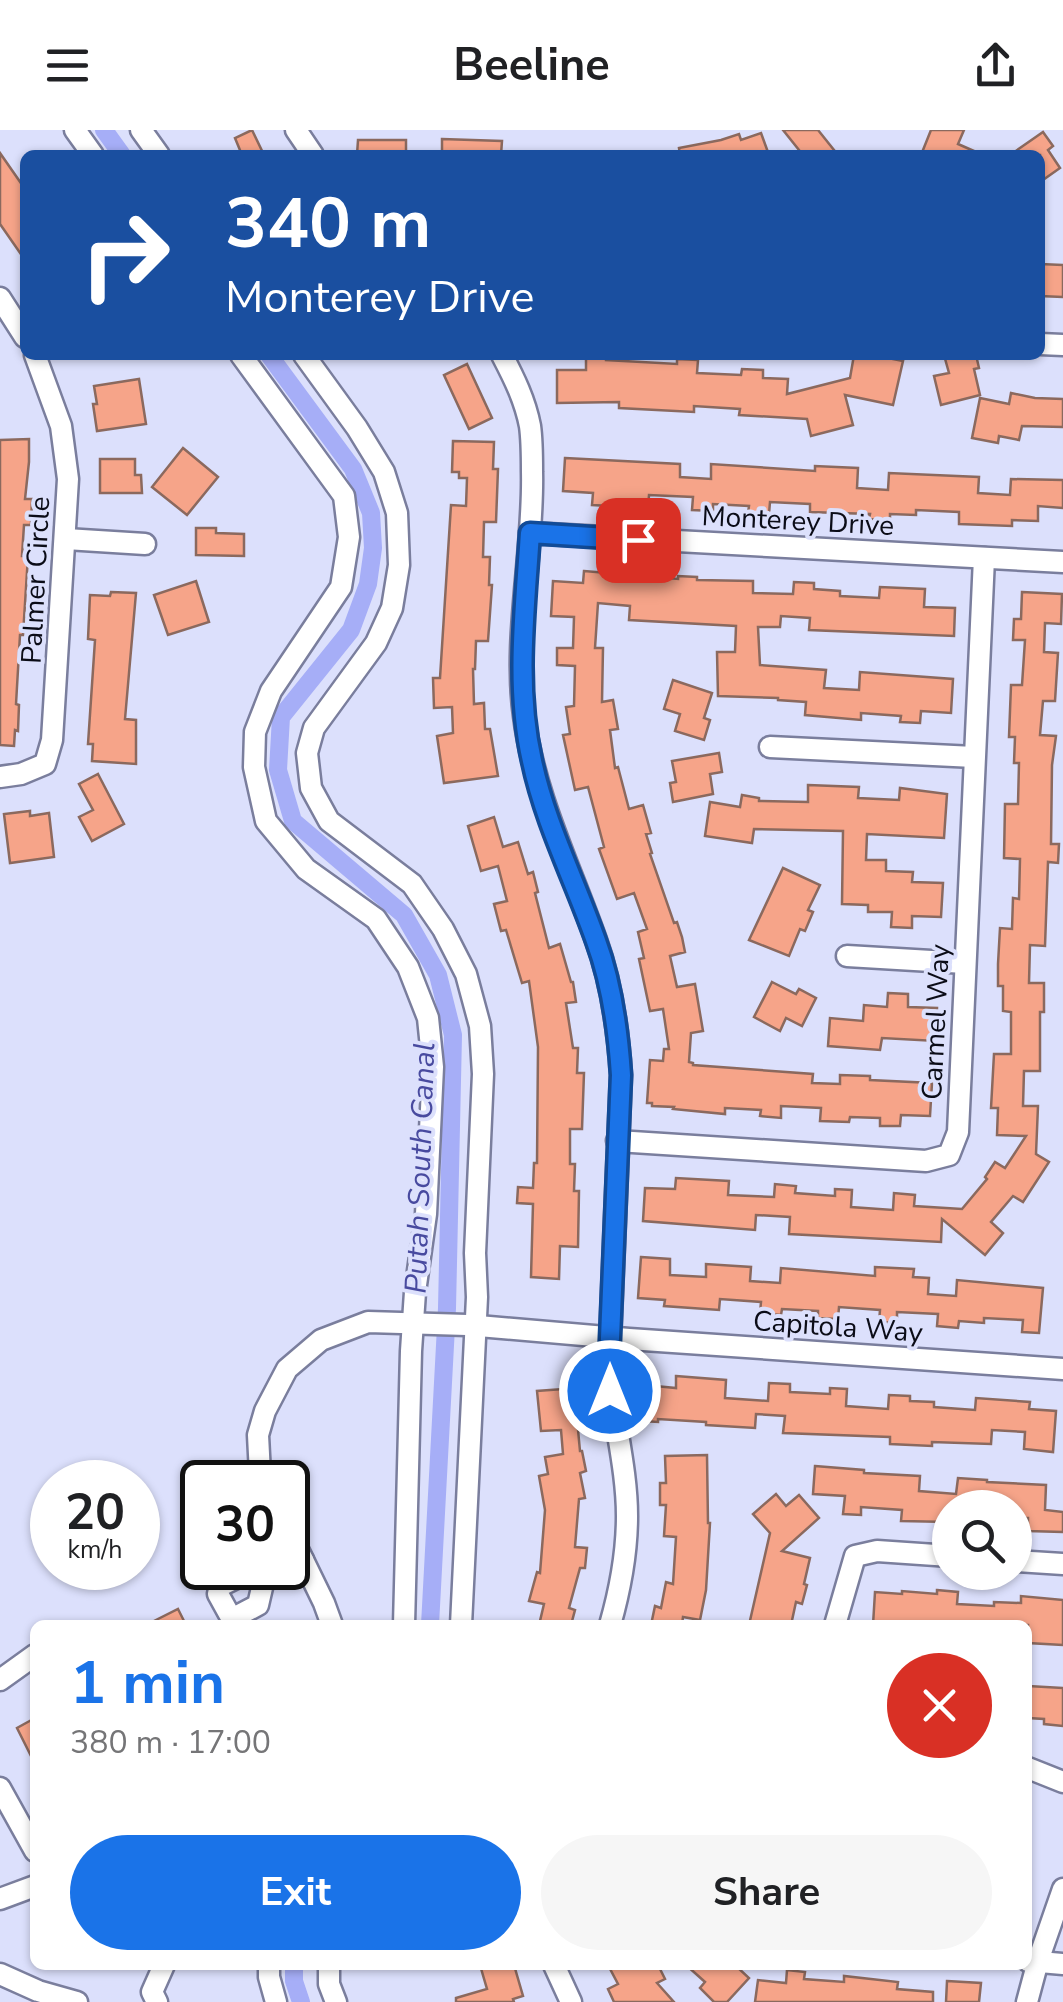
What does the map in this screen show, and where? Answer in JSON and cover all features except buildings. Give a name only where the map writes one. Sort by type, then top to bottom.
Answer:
[{"type":"street","points":[[75,130],[90,150]]},
{"type":"street","points":[[140,130],[155,150]]},
{"type":"street","points":[[0,298],[20,330]]},
{"type":"street","name":"Palmer Circle","points":[[0,777],[22,774],[45,764],[52,740],[68,480],[61,426],[37,360]]},
{"type":"street","points":[[245,360],[344,496],[349,537],[340,587],[271,692],[255,732],[254,768],[266,821],[306,869],[376,918],[408,967],[428,1018],[433,1067],[426,1214],[411,1351],[404,1620]]},
{"type":"street","points":[[308,360],[358,428],[384,472],[396,513],[399,564],[392,608],[376,642],[314,728],[307,754],[311,788],[329,821],[412,884],[444,930],[466,974],[480,1026],[483,1074],[460,1620]]},
{"type":"street","points":[[505,360],[519,388],[530,427],[533,498],[522,664],[523,713],[532,764],[547,812],[597,942],[618,1036],[621,1075],[610,1391],[627,1516],[622,1571],[611,1620]]},
{"type":"street","name":"Monterey Drive","points":[[530,533],[1063,562]]},
{"type":"street","points":[[66,539],[144,544]]},
{"type":"street","name":"Carmel Way","points":[[617,1141],[926,1160],[949,1155],[958,1132],[984,558]]},
{"type":"street","points":[[770,747],[974,756]]},
{"type":"street","points":[[847,956],[965,962]]},
{"type":"street","name":"Capitola Way","points":[[259,1460],[258,1436],[265,1411],[287,1369],[321,1340],[368,1322],[417,1322],[1063,1369]]},
{"type":"street","points":[[835,1620],[855,1556],[876,1551],[932,1555]]},
{"type":"street","points":[[1032,1562],[1063,1564]]},
{"type":"street","points":[[310,1574],[330,1620]]},
{"type":"street","points":[[0,1680],[30,1659]]},
{"type":"street","points":[[1032,1770],[1063,1782]]},
{"type":"street","points":[[0,1788],[30,1842]]},
{"type":"street","points":[[0,1899],[30,1888]]},
{"type":"street","points":[[1063,1889],[1032,1961],[1063,1964]]},
{"type":"street","points":[[157,2002],[152,1992],[162,1970]]},
{"type":"street","points":[[270,1970],[276,2002]]},
{"type":"street","points":[[328,1970],[336,2002]]},
{"type":"street","points":[[556,1970],[571,2002]]},
{"type":"street","points":[[1027,2002],[1031,1970]]},
{"type":"street","points":[[0,1974],[77,2002]]},
{"type":"waterway","name":"Putah South Canal","points":[[104,130],[118,150]]},
{"type":"waterway","name":"Putah South Canal","points":[[273,360],[353,469],[371,513],[373,548],[368,584],[351,630],[281,717],[278,770],[293,821],[404,915],[438,975],[453,1035],[447,1308],[430,1620]]},
{"type":"waterway","name":"Putah South Canal","points":[[294,1970],[301,2002]]},
{"type":"route","points":[[610,1391],[621,1075],[618,1036],[597,942],[532,764],[523,713],[522,664],[530,533],[638,540]]}]
